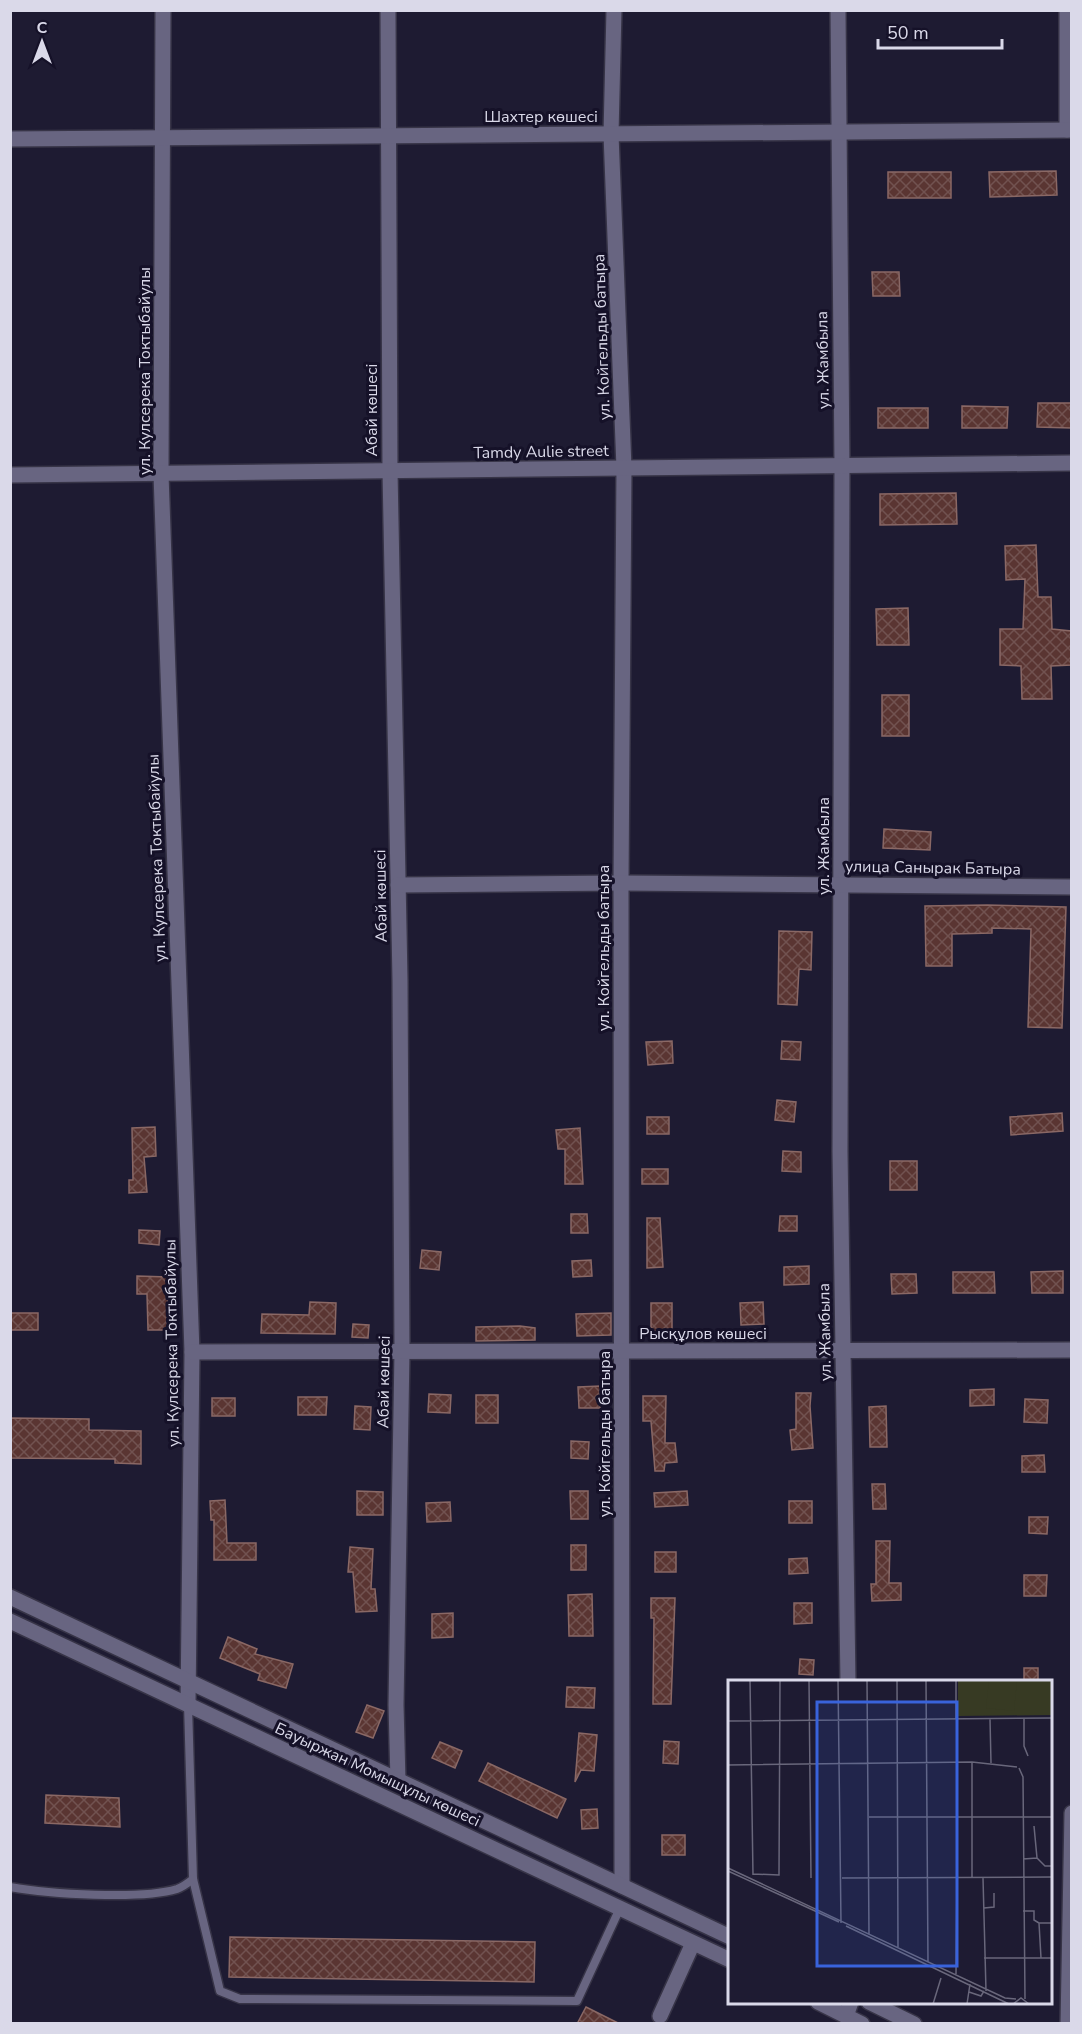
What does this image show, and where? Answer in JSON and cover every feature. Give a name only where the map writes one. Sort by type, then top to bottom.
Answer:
[{"type":"street","name":"ул. Кулсерека Токтыбайулы","points":[[163,10],[161,474],[192,1352],[188,1704]]},
{"type":"street","name":"Абай көшесі","points":[[388,10],[390,471],[398,885],[402,1352],[396,1705],[398,1781]]},
{"type":"street","name":"ул. Койгельды батыра","points":[[614,10],[611,134],[624,468],[621,883],[622,1886]]},
{"type":"street","name":"ул. Жамбыла","points":[[838,10],[842,466],[840,884],[842,1351],[848,1680]]},
{"type":"street","points":[[1067,10],[1069,130]]},
{"type":"street","name":"Шахтер көшесі","points":[[10,139],[1069,130]]},
{"type":"street","name":"Tamdy Aulie street","points":[[10,475],[1071,463]]},
{"type":"street","name":"улица Санырак Батыра","points":[[398,885],[621,883],[1071,887]]},
{"type":"street","name":"Рысқұлов көшесі","points":[[192,1352],[1071,1350]]},
{"type":"street","name":"Бауыржан Момышұлы көшесі","points":[[10,1597],[728,1936]]},
{"type":"street","name":"Бауыржан Момышұлы көшесі","points":[[10,1621],[728,1960]]},
{"type":"street","points":[[1068,2024],[1071,1813]]},
{"type":"street","points":[[660,2016],[693,1943]]},
{"type":"street","points":[[827,2004],[848,2009],[862,2024]]},
{"type":"street","points":[[873,2004],[914,2024]]},
{"type":"lane","points":[[188,1704],[193,1879],[220,1991],[240,1999],[577,2001],[620,1908]]},
{"type":"lane","points":[[10,1887],[70,1894],[127,1894],[180,1889],[193,1879]]},
{"type":"building","points":[[1056,171],[1057,195],[990,197],[989,172]]},
{"type":"building","points":[[888,172],[951,172],[951,198],[888,198]]},
{"type":"building","points":[[872,272],[899,272],[900,296],[873,296]]},
{"type":"building","points":[[1038,403],[1071,403],[1071,428],[1037,427]]},
{"type":"building","points":[[962,406],[1008,407],[1007,428],[962,428]]},
{"type":"building","points":[[878,408],[928,408],[928,428],[878,428]]},
{"type":"building","points":[[956,493],[957,524],[880,525],[880,494]]},
{"type":"building","points":[[1036,545],[1038,597],[1051,597],[1052,629],[1071,631],[1071,665],[1051,666],[1052,699],[1022,699],[1021,666],[1000,665],[1000,629],[1023,629],[1025,579],[1006,580],[1005,546]]},
{"type":"building","points":[[908,608],[909,645],[877,645],[876,609]]},
{"type":"building","points":[[882,695],[909,695],[909,736],[882,736]]},
{"type":"building","points":[[884,829],[931,832],[930,850],[883,848]]},
{"type":"building","points":[[925,906],[1066,907],[1062,1028],[1028,1027],[1031,929],[992,928],[992,933],[952,934],[952,966],[926,966]]},
{"type":"building","points":[[779,931],[812,932],[811,970],[799,969],[797,1005],[778,1004]]},
{"type":"building","points":[[672,1041],[673,1063],[648,1065],[646,1042]]},
{"type":"building","points":[[782,1041],[801,1042],[800,1060],[781,1059]]},
{"type":"building","points":[[777,1100],[796,1102],[794,1122],[775,1120]]},
{"type":"building","points":[[1062,1113],[1063,1131],[1011,1135],[1010,1117]]},
{"type":"building","points":[[647,1117],[669,1117],[669,1134],[647,1134]]},
{"type":"building","points":[[155,1127],[156,1156],[144,1157],[147,1192],[129,1193],[129,1180],[133,1180],[132,1128]]},
{"type":"building","points":[[580,1128],[583,1184],[565,1184],[565,1149],[558,1149],[556,1130]]},
{"type":"building","points":[[783,1151],[801,1152],[801,1172],[782,1171]]},
{"type":"building","points":[[890,1161],[917,1161],[917,1190],[890,1190]]},
{"type":"building","points":[[642,1169],[668,1169],[668,1184],[642,1184]]},
{"type":"building","points":[[571,1214],[587,1214],[588,1233],[571,1233]]},
{"type":"building","points":[[780,1216],[797,1216],[797,1231],[779,1231]]},
{"type":"building","points":[[647,1218],[660,1218],[663,1267],[647,1268]]},
{"type":"building","points":[[139,1230],[160,1231],[159,1245],[139,1243]]},
{"type":"building","points":[[422,1250],[441,1252],[439,1270],[420,1268]]},
{"type":"building","points":[[591,1260],[592,1276],[573,1277],[572,1261]]},
{"type":"building","points":[[809,1266],[809,1284],[784,1285],[784,1267]]},
{"type":"building","points":[[1063,1271],[1063,1293],[1032,1293],[1031,1272]]},
{"type":"building","points":[[953,1272],[994,1272],[995,1293],[953,1293]]},
{"type":"building","points":[[891,1274],[916,1274],[917,1293],[892,1294]]},
{"type":"building","points":[[137,1276],[168,1277],[167,1330],[148,1330],[147,1294],[137,1294]]},
{"type":"building","points":[[310,1302],[336,1303],[335,1334],[261,1333],[262,1314],[309,1315]]},
{"type":"building","points":[[763,1302],[764,1324],[741,1325],[740,1303]]},
{"type":"building","points":[[651,1303],[672,1303],[672,1331],[651,1331]]},
{"type":"building","points":[[10,1313],[38,1313],[38,1330],[10,1330]]},
{"type":"building","points":[[611,1313],[611,1335],[577,1336],[576,1314]]},
{"type":"building","points":[[353,1324],[369,1325],[368,1338],[352,1337]]},
{"type":"building","points":[[476,1327],[535,1328],[535,1340],[476,1341]]},
{"type":"building","points":[[600,1386],[600,1408],[579,1408],[578,1387]]},
{"type":"building","points":[[994,1389],[994,1405],[970,1406],[970,1390]]},
{"type":"building","points":[[796,1393],[811,1393],[813,1448],[792,1450],[790,1430],[796,1429]]},
{"type":"building","points":[[429,1394],[451,1395],[450,1413],[428,1412]]},
{"type":"building","points":[[476,1395],[498,1395],[498,1423],[476,1423]]},
{"type":"building","points":[[643,1396],[666,1396],[665,1443],[675,1443],[677,1462],[665,1463],[664,1471],[655,1471],[651,1421],[643,1421]]},
{"type":"building","points":[[298,1397],[327,1397],[326,1415],[298,1415]]},
{"type":"building","points":[[212,1398],[235,1398],[235,1416],[212,1416]]},
{"type":"building","points":[[1025,1399],[1048,1400],[1047,1423],[1024,1422]]},
{"type":"building","points":[[355,1406],[371,1407],[370,1430],[354,1429]]},
{"type":"building","points":[[886,1406],[887,1447],[870,1447],[869,1407]]},
{"type":"building","points":[[10,1418],[89,1419],[89,1430],[141,1431],[141,1464],[115,1463],[115,1459],[10,1458]]},
{"type":"building","points":[[571,1441],[589,1442],[588,1459],[571,1458]]},
{"type":"building","points":[[1044,1455],[1045,1472],[1022,1472],[1022,1456]]},
{"type":"building","points":[[872,1484],[885,1484],[886,1509],[873,1509]]},
{"type":"building","points":[[357,1491],[383,1492],[383,1515],[357,1515]]},
{"type":"building","points":[[570,1491],[588,1491],[588,1519],[571,1519]]},
{"type":"building","points":[[687,1491],[688,1505],[655,1507],[654,1493]]},
{"type":"building","points":[[225,1500],[227,1543],[256,1543],[256,1560],[214,1560],[214,1520],[211,1520],[210,1501]]},
{"type":"building","points":[[789,1501],[812,1501],[812,1523],[789,1523]]},
{"type":"building","points":[[450,1502],[451,1521],[427,1522],[426,1503]]},
{"type":"building","points":[[1029,1517],[1048,1517],[1047,1534],[1029,1533]]},
{"type":"building","points":[[876,1541],[890,1541],[889,1583],[901,1583],[901,1600],[872,1601],[871,1584],[876,1584]]},
{"type":"building","points":[[571,1545],[586,1545],[586,1570],[571,1570]]},
{"type":"building","points":[[350,1547],[373,1549],[371,1589],[375,1589],[377,1611],[356,1612],[353,1572],[348,1572]]},
{"type":"building","points":[[655,1552],[676,1552],[676,1572],[655,1572]]},
{"type":"building","points":[[807,1558],[808,1573],[789,1574],[789,1559]]},
{"type":"building","points":[[1024,1575],[1047,1575],[1046,1596],[1024,1596]]},
{"type":"building","points":[[592,1594],[593,1636],[569,1636],[568,1595]]},
{"type":"building","points":[[651,1598],[675,1598],[671,1704],[653,1704],[654,1618],[651,1618]]},
{"type":"building","points":[[794,1603],[812,1603],[812,1623],[794,1624]]},
{"type":"building","points":[[453,1613],[453,1637],[432,1638],[432,1614]]},
{"type":"building","points":[[228,1637],[257,1649],[255,1654],[293,1664],[286,1688],[258,1680],[260,1674],[220,1658]]},
{"type":"building","points":[[800,1659],[814,1660],[813,1675],[799,1674]]},
{"type":"building","points":[[1024,1668],[1038,1668],[1038,1680],[1024,1680]]},
{"type":"building","points":[[567,1687],[595,1688],[594,1708],[566,1707]]},
{"type":"building","points":[[367,1705],[384,1711],[373,1738],[356,1732]]},
{"type":"building","points":[[579,1733],[597,1735],[594,1771],[581,1770],[575,1782]]},
{"type":"building","points":[[664,1741],[679,1742],[678,1764],[663,1763]]},
{"type":"building","points":[[440,1742],[462,1751],[455,1768],[432,1758]]},
{"type":"building","points":[[488,1763],[566,1799],[557,1818],[479,1781]]},
{"type":"building","points":[[46,1795],[119,1798],[120,1827],[45,1823]]},
{"type":"building","points":[[597,1809],[598,1828],[582,1829],[581,1810]]},
{"type":"building","points":[[662,1835],[685,1835],[685,1855],[662,1855]]},
{"type":"building","points":[[230,1937],[535,1942],[534,1982],[229,1977]]},
{"type":"building","points":[[586,2007],[620,2024],[577,2024]]}]
